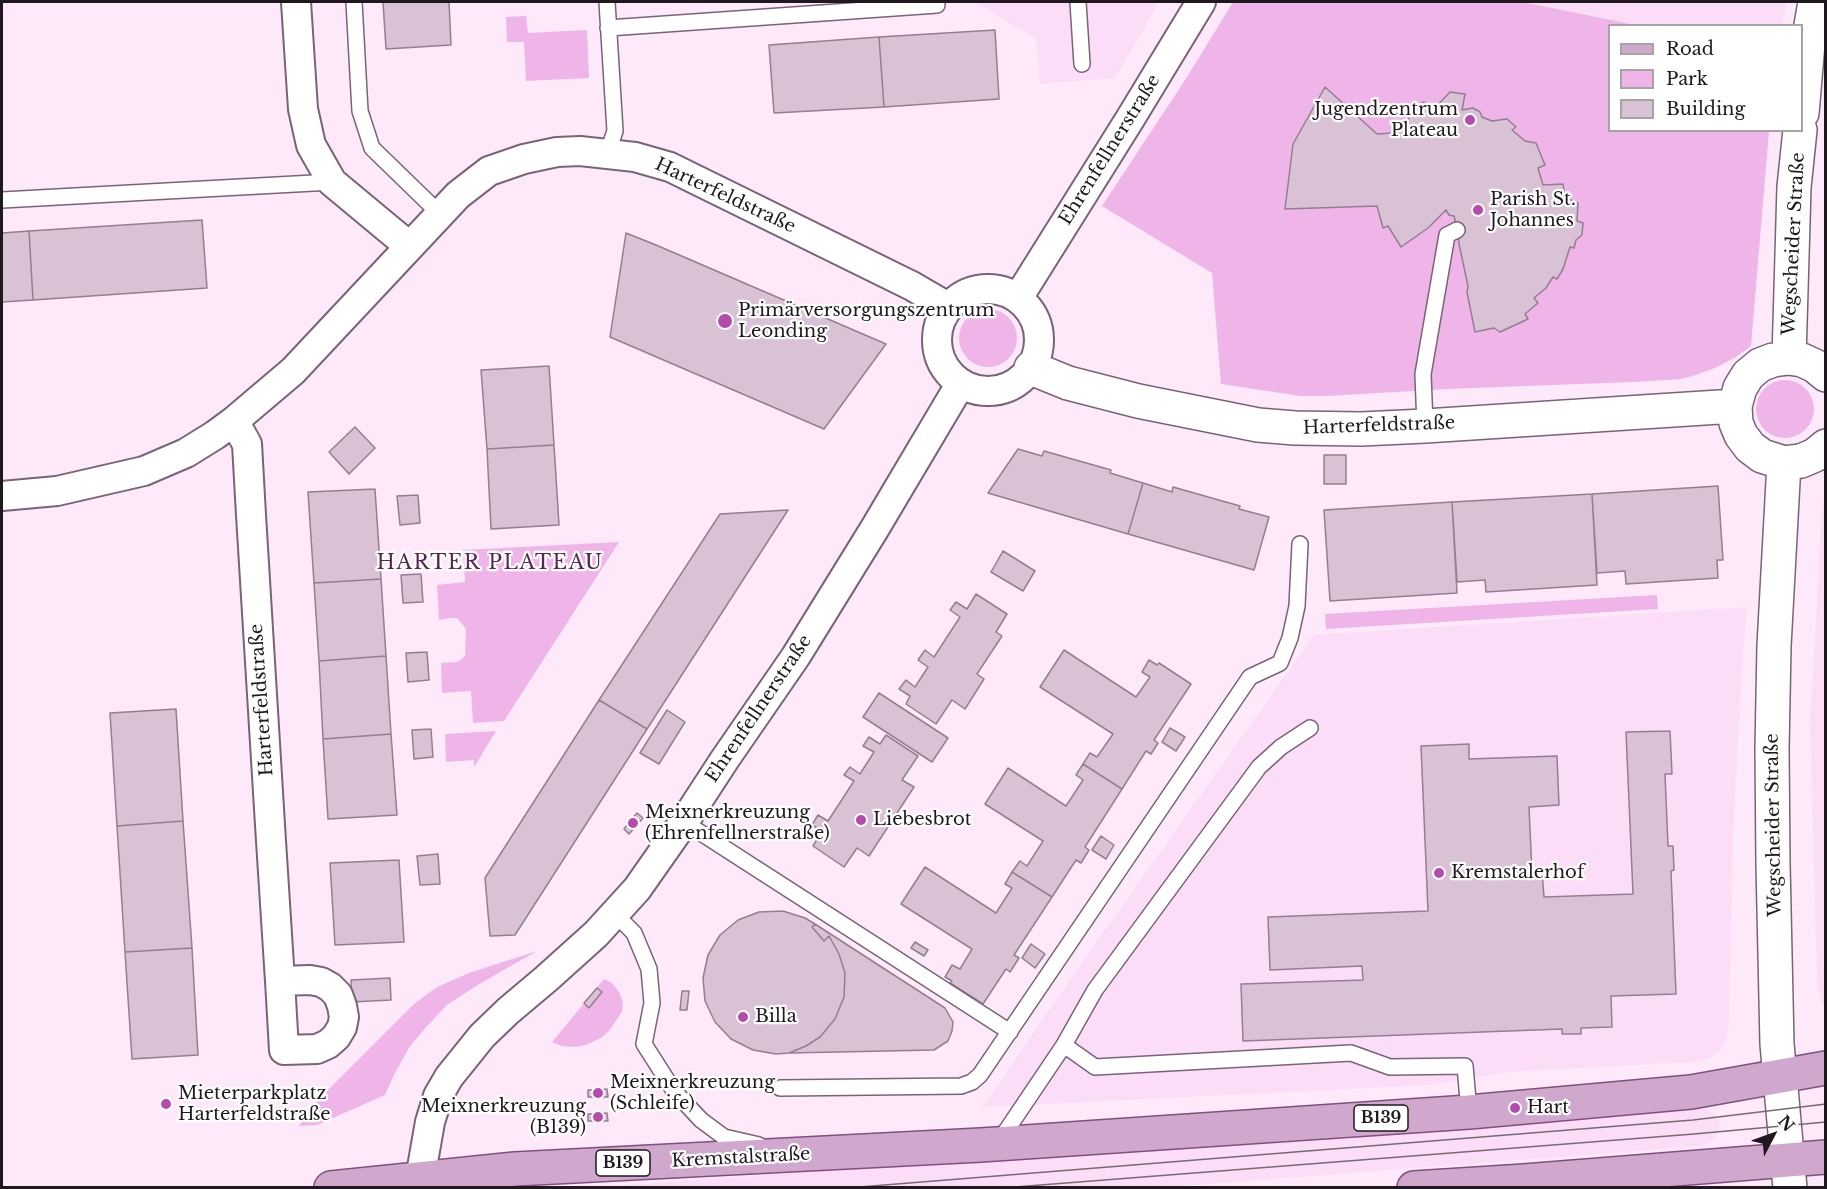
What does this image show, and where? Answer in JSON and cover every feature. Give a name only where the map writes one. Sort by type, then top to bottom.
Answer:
[{"type":"main road","name":"B139","points":[[828,1153],[1469,1112],[1691,1092],[1826,1068]]},
{"type":"main road","name":"Kremstalstraße","points":[[331,1188],[419,1183],[514,1169],[828,1153]]},
{"type":"main road","points":[[1414,1188],[1524,1181],[1789,1174],[1826,1157]]},
{"type":"street","points":[[296,2],[303,109],[311,145],[332,182],[409,246]]},
{"type":"street","name":"Ehrenfellnerstraße","points":[[1018,298],[1201,2]]},
{"type":"street","points":[[1803,101],[1808,43],[1815,2]]},
{"type":"street","name":"Wegscheider Straße","points":[[1789,358],[1794,187],[1800,132]]},
{"type":"street","name":"Harterfeldstraße","points":[[2,496],[57,491],[101,483],[144,471],[186,453],[234,421],[293,370],[458,195],[489,171],[524,159],[580,151],[635,157],[670,167],[948,306]]},
{"type":"street","points":[[980,288],[995,288],[1018,298],[1032,314],[1039,331],[1036,357],[1031,368],[1021,379],[1008,387],[994,391],[976,390],[961,383],[947,372],[939,357],[936,342],[938,325],[948,306],[957,298],[980,288]]},
{"type":"street","points":[[1826,375],[1809,363],[1789,358],[1773,360],[1760,365],[1748,375],[1740,388],[1735,406],[1736,423],[1741,435],[1750,447],[1762,456],[1784,463],[1801,461],[1815,455],[1826,446]]},
{"type":"street","name":"Harterfeldstraße","points":[[1031,368],[1068,383],[1138,401],[1258,425],[1295,428],[1361,429],[1425,426],[1735,406]]},
{"type":"street","name":"Ehrenfellnerstraße","points":[[419,1183],[430,1122],[438,1096],[449,1077],[482,1036],[596,934],[637,889],[796,656],[961,383]]},
{"type":"street","name":"Harterfeldstraße","points":[[234,421],[247,444],[280,981]]},
{"type":"street","name":"Wegscheider Straße","points":[[1784,463],[1774,645],[1772,749],[1777,1044],[1789,1174]]},
{"type":"lane","points":[[354,2],[360,111],[372,148],[440,214]]},
{"type":"lane","points":[[607,2],[615,131],[607,154]]},
{"type":"lane","points":[[1078,2],[1083,64]]},
{"type":"lane","points":[[609,28],[937,5]]},
{"type":"lane","points":[[2,200],[332,182]]},
{"type":"lane","points":[[1425,426],[1423,374],[1447,234],[1457,230]]},
{"type":"lane","points":[[780,1089],[961,1086],[972,1082],[980,1075],[1250,677],[1280,663],[1290,638],[1298,606],[1300,544]]},
{"type":"lane","points":[[998,1143],[1064,1045],[1095,990],[1259,767],[1281,747],[1310,728]]},
{"type":"lane","points":[[684,822],[1010,1032]]},
{"type":"lane","points":[[615,914],[634,933],[650,969],[652,1003],[644,1044],[674,1091],[701,1120],[724,1137],[766,1147],[828,1153]]},
{"type":"lane","points":[[1064,1045],[1095,1067],[1351,1053],[1390,1067],[1466,1066],[1469,1112]]},
{"type":"shaded area","points":[[975,2],[1154,2],[1156,8],[1115,78],[1040,84],[1036,39]]},
{"type":"shaded area","points":[[1523,2],[1787,2],[1782,24],[1626,24]]},
{"type":"shaded area","points":[[1825,494],[1826,1007],[1822,1003],[1817,984],[1810,722],[1822,511]]},
{"type":"shaded area","name":"Kremstalerhof","points":[[1747,607],[1733,832],[1729,1022],[1727,1038],[1722,1048],[1710,1058],[1693,1062],[1509,1072],[1430,1085],[983,1107],[1071,978],[1314,635]]},
{"type":"shaded area","points":[[1702,1108],[1714,1113],[1720,1123],[1714,1141],[1702,1146],[1169,1187],[584,1188]]},
{"type":"green space","points":[[1233,2],[1523,2],[1630,24],[1608,24],[1608,132],[1769,132],[1751,346],[1715,368],[1681,379],[1327,396],[1300,396],[1221,384],[1212,273],[1102,206],[1187,77]]},
{"type":"green space","points":[[526,16],[528,33],[587,30],[589,78],[526,81],[524,42],[507,42],[506,17]]},
{"type":"green space","points":[[988,309],[999,311],[1012,322],[1017,338],[1015,349],[1004,362],[988,367],[977,365],[964,354],[959,338],[961,327],[972,314]]},
{"type":"green space","points":[[1785,380],[1796,382],[1806,388],[1812,398],[1814,409],[1812,420],[1806,430],[1796,436],[1785,438],[1774,436],[1764,430],[1758,420],[1756,409],[1758,398],[1764,388],[1774,382]]},
{"type":"green space","points":[[619,542],[504,721],[473,723],[471,691],[442,693],[441,663],[458,662],[465,656],[466,629],[457,618],[439,620],[437,585],[465,582],[463,550]]},
{"type":"green space","points":[[1657,595],[1658,609],[1326,629],[1325,614]]},
{"type":"green space","points":[[496,731],[474,767],[474,760],[446,762],[445,734]]},
{"type":"green space","points":[[537,951],[447,1005],[410,1046],[385,1095],[317,1125],[299,1126],[325,1093],[415,1003],[437,987],[469,973]]},
{"type":"green space","points":[[604,979],[612,983],[623,1002],[622,1012],[609,1031],[601,1038],[586,1045],[562,1046],[552,1042]]},
{"type":"building","points":[[383,2],[449,2],[451,45],[386,49]]},
{"type":"building","points":[[995,30],[999,99],[884,107],[879,37]]},
{"type":"building","points":[[879,37],[884,107],[774,113],[769,45]]},
{"type":"building","name":"Parish St. Johannes","points":[[1325,87],[1377,134],[1393,133],[1393,126],[1409,119],[1406,112],[1424,102],[1434,109],[1450,92],[1465,94],[1462,110],[1473,108],[1480,112],[1482,117],[1492,121],[1507,119],[1516,127],[1512,130],[1525,141],[1536,143],[1545,165],[1538,168],[1543,185],[1563,184],[1565,198],[1578,203],[1577,221],[1583,223],[1582,235],[1576,240],[1574,248],[1570,247],[1563,269],[1557,279],[1553,277],[1546,288],[1534,298],[1538,303],[1525,314],[1528,319],[1500,332],[1494,328],[1475,332],[1454,216],[1449,215],[1446,210],[1428,228],[1401,247],[1388,226],[1383,228],[1377,206],[1285,209],[1293,144]]},
{"type":"building","points":[[202,220],[207,288],[33,300],[29,231]]},
{"type":"building","points":[[29,231],[33,300],[2,302],[2,233]]},
{"type":"building","points":[[626,233],[886,344],[824,429],[610,337]]},
{"type":"building","points":[[549,366],[554,445],[487,449],[481,370]]},
{"type":"building","points":[[355,427],[375,448],[349,474],[329,452]]},
{"type":"building","points":[[554,445],[559,525],[491,529],[487,449]]},
{"type":"building","points":[[1018,449],[1042,456],[1044,451],[1111,470],[1110,473],[1143,483],[1128,534],[988,493]]},
{"type":"building","points":[[1324,455],[1346,455],[1346,484],[1324,484]]},
{"type":"building","points":[[1143,483],[1172,492],[1173,487],[1240,506],[1239,509],[1269,517],[1254,570],[1128,534]]},
{"type":"building","points":[[1718,486],[1723,560],[1717,560],[1718,578],[1626,584],[1625,571],[1597,573],[1592,494]]},
{"type":"building","points":[[375,489],[381,579],[314,583],[308,492]]},
{"type":"building","points":[[1592,494],[1597,585],[1486,592],[1485,580],[1457,582],[1452,502]]},
{"type":"building","points":[[418,495],[420,523],[400,525],[397,496]]},
{"type":"building","points":[[1452,502],[1457,593],[1330,601],[1324,510]]},
{"type":"building","points":[[788,510],[647,729],[599,700],[720,514]]},
{"type":"building","points":[[1003,551],[1035,571],[1023,591],[991,572]]},
{"type":"building","points":[[421,574],[423,602],[403,603],[401,575]]},
{"type":"building","points":[[381,579],[386,656],[319,661],[314,583]]},
{"type":"building","points":[[976,594],[1007,614],[996,632],[1002,636],[977,674],[984,679],[965,709],[952,700],[936,724],[906,704],[910,696],[899,689],[906,680],[915,687],[928,667],[918,660],[925,650],[934,657],[960,617],[950,610],[956,602],[967,609]]},
{"type":"building","points":[[1064,650],[1136,697],[1150,677],[1142,672],[1149,660],[1157,665],[1159,663],[1191,684],[1154,740],[1158,743],[1151,754],[1146,751],[1122,789],[1083,764],[1090,753],[1097,757],[1113,734],[1040,687]]},
{"type":"building","points":[[427,652],[429,680],[408,682],[406,653]]},
{"type":"building","points":[[386,656],[391,734],[323,739],[319,661]]},
{"type":"building","points":[[879,693],[948,738],[932,762],[863,717]]},
{"type":"building","points":[[599,700],[647,729],[515,935],[490,936],[485,878]]},
{"type":"building","points":[[176,709],[183,821],[117,826],[110,713]]},
{"type":"building","points":[[667,710],[685,722],[659,764],[640,753]]},
{"type":"building","points":[[1170,728],[1185,737],[1176,751],[1162,742]]},
{"type":"building","points":[[431,729],[433,757],[414,759],[412,730]]},
{"type":"building","points":[[1670,731],[1672,774],[1665,774],[1668,846],[1673,846],[1674,870],[1671,871],[1676,994],[1611,996],[1612,1027],[1581,1028],[1581,1034],[1562,1034],[1562,1029],[1243,1041],[1241,984],[1363,980],[1362,966],[1270,970],[1268,917],[1428,911],[1421,746],[1469,744],[1469,759],[1557,756],[1559,805],[1529,807],[1532,873],[1542,872],[1544,897],[1633,894],[1626,732]]},
{"type":"building","points":[[391,734],[397,815],[328,819],[323,739]]},
{"type":"building","points":[[886,735],[918,756],[902,780],[914,787],[869,856],[857,848],[844,867],[813,846],[822,831],[812,825],[818,815],[828,821],[854,781],[844,775],[850,767],[860,774],[874,752],[863,746],[869,737],[880,744]]},
{"type":"building","points":[[1083,764],[1122,789],[1085,847],[1089,850],[1081,863],[1076,860],[1052,897],[1012,872],[1020,861],[1027,866],[1043,841],[985,804],[1008,768],[1066,806],[1083,780],[1076,775]]},
{"type":"building","name":"Meixnerkreuzung (Ehrenfellnerstraße)","points":[[637,813],[643,818],[629,834],[624,829]]},
{"type":"building","points":[[183,821],[192,948],[125,952],[117,826]]},
{"type":"building","points":[[1101,836],[1114,845],[1106,859],[1092,850]]},
{"type":"building","points":[[438,854],[440,884],[420,885],[417,856]]},
{"type":"building","points":[[399,860],[404,942],[335,945],[330,863]]},
{"type":"building","points":[[925,867],[996,913],[1012,888],[1005,884],[1012,872],[1052,897],[1014,955],[1019,958],[1010,972],[1006,969],[983,1004],[950,983],[952,981],[945,977],[952,965],[960,969],[972,949],[901,904]]},
{"type":"building","points":[[783,911],[815,924],[812,927],[824,941],[829,936],[839,954],[845,973],[844,997],[835,1019],[820,1037],[789,1053],[776,1054],[753,1050],[731,1039],[715,1022],[705,1001],[703,978],[708,955],[720,935],[738,920],[759,912]]},
{"type":"building","points":[[815,924],[945,1008],[953,1022],[948,1041],[934,1050],[789,1053],[820,1037],[835,1019],[844,997],[845,973],[839,954],[829,936],[824,941],[812,927]]},
{"type":"building","points":[[915,942],[928,950],[924,956],[911,948]]},
{"type":"building","points":[[1031,944],[1045,954],[1035,968],[1022,958]]},
{"type":"building","points":[[192,948],[198,1055],[132,1059],[125,952]]},
{"type":"building","points":[[390,978],[391,1000],[352,1002],[351,980]]},
{"type":"building","points":[[597,988],[602,992],[589,1008],[584,1003]]},
{"type":"building","points":[[682,991],[689,991],[687,1010],[680,1010]]},
{"type":"building","name":"Meixnerkreuzung (Schleife)","points":[[607,1089],[608,1097],[588,1097],[588,1090]]},
{"type":"building","name":"Meixnerkreuzung (B139)","points":[[607,1113],[608,1121],[588,1121],[588,1114]]},
{"type":"tram line","points":[[847,1188],[1693,1120],[1826,1104]]},
{"type":"tram line","points":[[1002,1188],[1826,1122]]},
{"type":"place","name":"Jugendzentrum Plateau","points":[[1470,120]]},
{"type":"place","name":"Parish St. Johannes","points":[[1478,210]]},
{"type":"place","name":"Primärversorgungszentrum Leonding","points":[[725,321]]},
{"type":"place","name":"Liebesbrot","points":[[861,820]]},
{"type":"place","name":"Meixnerkreuzung (Ehrenfellnerstraße)","points":[[633,823]]},
{"type":"place","name":"Kremstalerhof","points":[[1439,873]]},
{"type":"place","name":"Billa","points":[[743,1017]]},
{"type":"place","name":"Meixnerkreuzung (Schleife)","points":[[598,1093]]},
{"type":"place","name":"Mieterparkplatz Harterfeldstraße","points":[[166,1104]]},
{"type":"place","name":"Hart","points":[[1515,1108]]},
{"type":"place","name":"Meixnerkreuzung (B139)","points":[[598,1117]]},
{"type":"district","name":"HARTER PLATEAU","points":[[490,563]]}]
